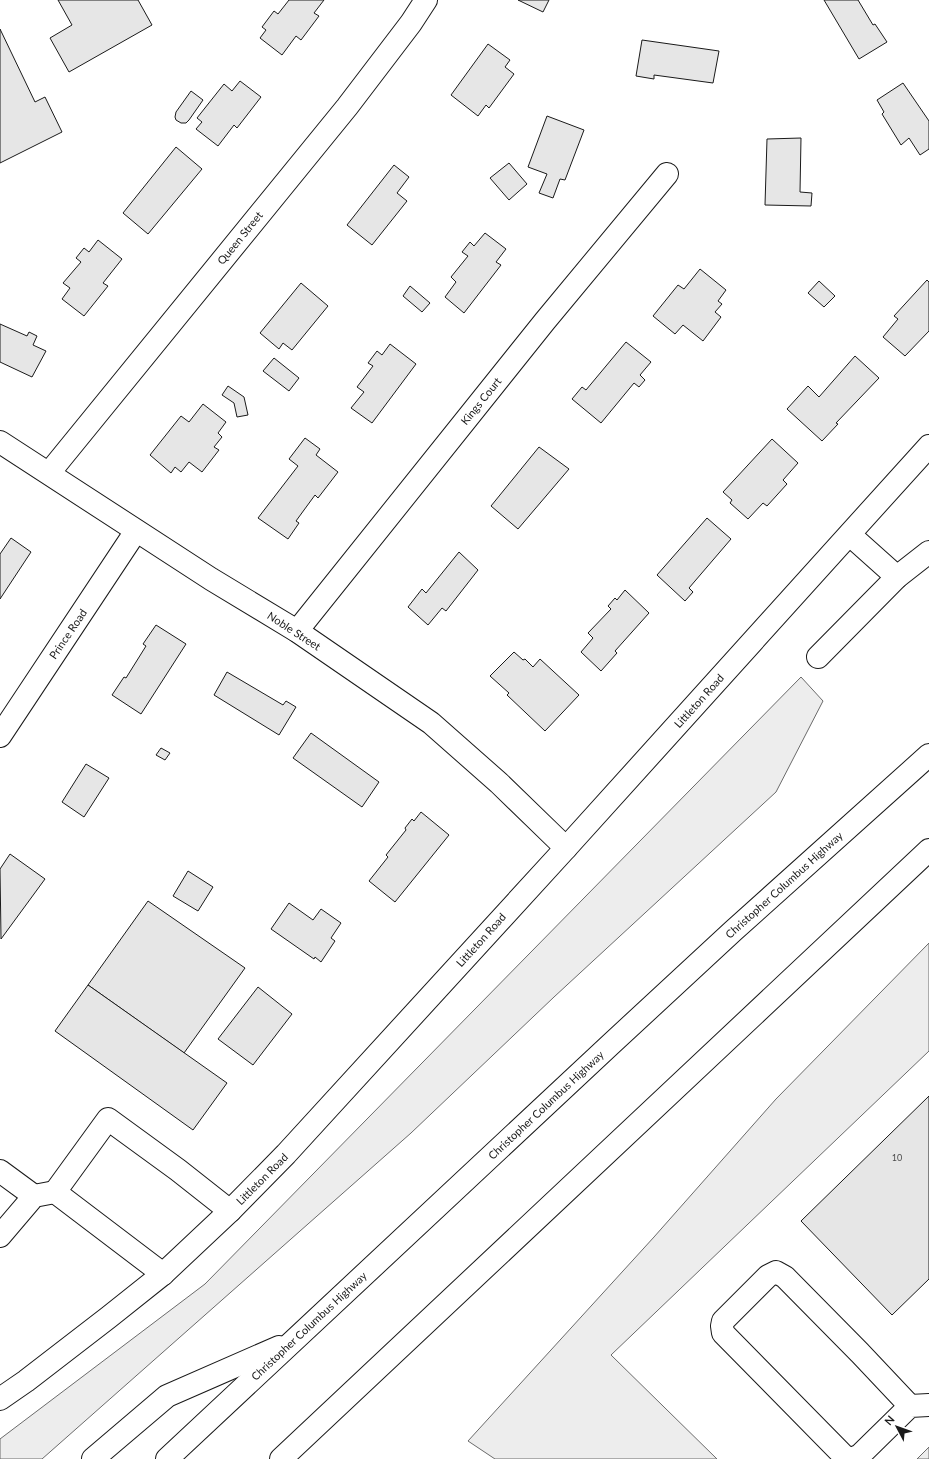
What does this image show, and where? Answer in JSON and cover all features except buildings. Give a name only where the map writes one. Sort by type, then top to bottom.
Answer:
[{"type":"main road","name":"Queen Street","points":[[49,473],[347,107],[411,23],[426,0]]},
{"type":"main road","name":"Kings Court","points":[[297,631],[545,321],[667,174]]},
{"type":"main road","name":"Noble Street","points":[[0,442],[211,579],[297,631],[431,723],[499,783],[566,848]]},
{"type":"main road","name":"Littleton Road","points":[[0,1399],[26,1381],[163,1274],[230,1211],[286,1154],[566,848],[929,446]]},
{"type":"main road","name":"Prince Road","points":[[0,736],[136,531]]},
{"type":"main road","points":[[850,535],[897,577]]},
{"type":"main road","points":[[818,657],[897,577],[929,552]]},
{"type":"main road","name":"Christopher Columbus Highway","points":[[167,1459],[628,1028],[929,755]]},
{"type":"main road","points":[[281,1459],[929,850]]},
{"type":"main road","points":[[0,1236],[34,1196],[55,1192],[108,1119],[178,1170],[230,1211]]},
{"type":"main road","points":[[0,1171],[34,1196]]},
{"type":"main road","points":[[55,1192],[163,1274]]},
{"type":"main road","points":[[776,1272],[785,1277],[860,1352],[920,1405],[860,1455],[852,1459],[844,1456],[723,1333],[722,1326],[724,1321],[768,1276],[776,1272]]},
{"type":"main road","points":[[93,1459],[167,1396],[295,1340]]},
{"type":"shaded area","points":[[801,677],[823,701],[776,792],[554,997],[411,1133],[42,1459],[0,1459],[0,1439],[205,1284]]},
{"type":"shaded area","points":[[929,943],[929,1051],[611,1355],[717,1459],[495,1459],[468,1441],[654,1237],[776,1099]]},
{"type":"shaded area","points":[[929,1447],[929,1459],[917,1459]]}]
